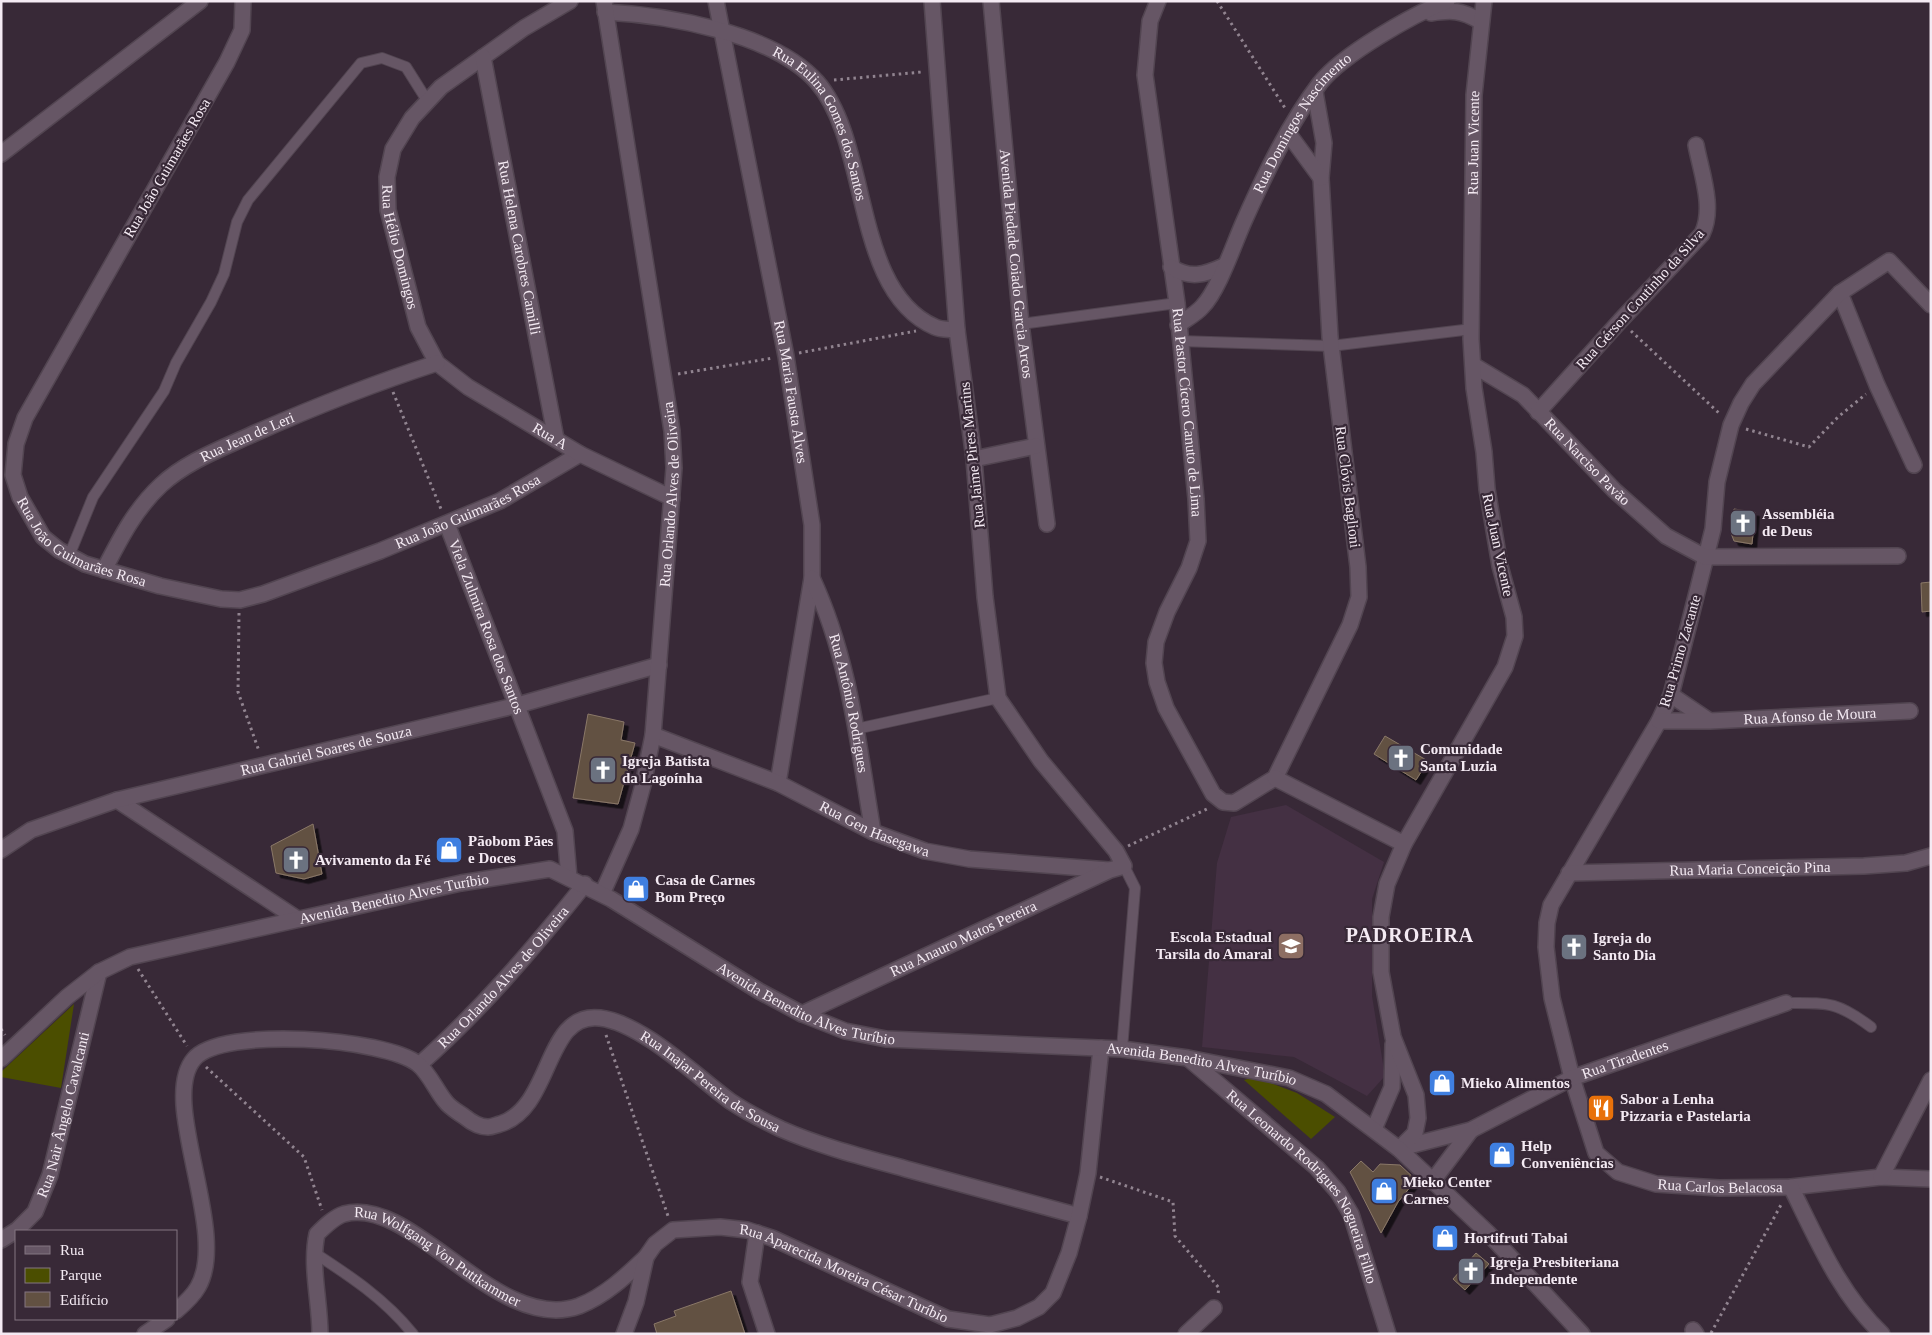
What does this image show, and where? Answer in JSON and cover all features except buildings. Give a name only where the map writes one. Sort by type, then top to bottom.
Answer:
[{"type":"street","points":[[1,154],[200,1]]},
{"type":"street","name":"Rua João Guimarães Rosa","points":[[243,1],[242,30],[227,62],[24,418],[16,444],[13,475],[20,497],[43,537],[69,556],[104,570],[160,586],[221,599],[240,600],[263,594],[447,524],[500,501],[580,454]]},
{"type":"street","name":"Rua Hélio Domingos","points":[[438,363],[429,352],[416,319],[388,210],[387,177],[393,149],[412,118],[441,87],[550,11],[570,1]]},
{"type":"street","name":"Rua Maria Fausta Alves","points":[[716,1],[724,32],[786,356],[812,526],[812,578],[778,783]]},
{"type":"street","name":"Rua Jaime Pires Martins","points":[[932,1],[957,330],[974,459],[985,597],[998,698],[1041,761],[1116,851],[1117,868]]},
{"type":"street","name":"Avenida Piedade Coiado Garcia Arcos","points":[[991,1],[1022,324],[1047,524]]},
{"type":"street","name":"Rua Pastor Cícero Canuto de Lima","points":[[1158,1],[1150,21],[1145,75],[1177,303],[1196,500],[1198,540],[1189,568],[1167,612],[1156,642],[1154,663],[1157,682],[1166,708],[1213,794],[1223,802]]},
{"type":"street","points":[[1419,14],[1447,1]]},
{"type":"street","name":"Rua Juan Vicente","points":[[1399,1149],[1415,1133],[1418,1118],[1416,1095],[1393,1037],[1381,972],[1380,917],[1387,884],[1404,844],[1505,667],[1515,636],[1514,617],[1500,566],[1487,489],[1473,365],[1474,95],[1480,20],[1484,1]]},
{"type":"street","name":"Rua Eulina Gomes dos Santos","points":[[605,7],[724,32],[774,51],[798,65],[817,82],[836,113],[848,142],[856,184],[871,235],[887,277],[897,296],[913,313],[936,328],[957,330]]},
{"type":"street","name":"Rua Orlando Alves de Oliveira","points":[[602,894],[631,829],[643,786],[653,735],[674,468],[672,431],[605,7]]},
{"type":"street","points":[[1419,14],[1447,10],[1465,12],[1480,20]]},
{"type":"street","name":"Rua Domingos Nascimento","points":[[1178,325],[1202,308],[1216,290],[1224,266],[1254,199],[1291,128],[1321,82],[1350,58],[1419,14]]},
{"type":"street","name":"Rua Helena Carobres Camilli","points":[[483,57],[556,439]]},
{"type":"street","name":"Rua Clóvis Baglioni","points":[[1223,802],[1234,803],[1256,792],[1275,778],[1339,649],[1350,625],[1359,597],[1358,567],[1331,346],[1320,178],[1324,143],[1314,92]]},
{"type":"street","points":[[1291,128],[1320,178]]},
{"type":"street","name":"Rua Gérson Coutinho da Silva","points":[[1538,412],[1702,234],[1707,223],[1708,206],[1696,145]]},
{"type":"street","name":"Rua Primo Zacante","points":[[1572,1078],[1552,998],[1546,947],[1547,923],[1551,905],[1658,721],[1671,695],[1705,557],[1714,529],[1717,482],[1731,424],[1753,384],[1840,293],[1889,261],[1931,305]]},
{"type":"street","points":[[1171,267],[1190,276],[1207,274],[1224,266]]},
{"type":"street","points":[[1840,293],[1914,465]]},
{"type":"street","name":"Rua A","points":[[438,363],[468,387],[580,454],[672,498]]},
{"type":"street","name":"Rua Jean de Leri","points":[[104,570],[139,507],[162,484],[188,464],[286,420],[387,379],[438,363]]},
{"type":"street","name":"Rua Narciso Pavão","points":[[1473,365],[1523,395],[1614,490],[1666,536],[1705,557]]},
{"type":"street","points":[[974,459],[1036,446]]},
{"type":"street","name":"Viela Zulmira Rosa dos Santos","points":[[447,524],[565,830],[568,878]]},
{"type":"street","points":[[1705,557],[1898,556]]},
{"type":"street","name":"Rua Antônio Rodrigues","points":[[812,578],[838,641],[847,677],[872,832]]},
{"type":"street","name":"Rua Gabriel Soares de Souza","points":[[1,850],[31,830],[117,800],[518,705],[659,665]]},
{"type":"street","points":[[1671,695],[1710,721]]},
{"type":"street","name":"Rua Afonso de Moura","points":[[1658,721],[1710,721],[1910,711]]},
{"type":"street","name":"Rua Gen Hasegawa","points":[[653,735],[778,783],[872,832],[925,851],[969,859],[1117,868]]},
{"type":"street","points":[[1275,778],[1404,844]]},
{"type":"street","points":[[117,800],[296,918]]},
{"type":"street","name":"Rua Maria Conceição Pina","points":[[1569,873],[1864,866],[1906,863],[1931,856]]},
{"type":"street","name":"Rua Anauro Matos Pereira","points":[[802,1014],[1117,868]]},
{"type":"street","name":"Avenida Benedito Alves Turíbio","points":[[1,1059],[67,997],[99,972],[130,957],[296,918],[481,880],[550,870],[585,884],[759,991],[802,1014],[845,1031],[886,1039],[1122,1048],[1188,1058],[1289,1078],[1326,1094],[1399,1149],[1488,1233],[1582,1334]]},
{"type":"street","name":"Rua Orlando Alves de Oliveira","points":[[419,1065],[455,1033],[486,1001],[530,952],[585,884]]},
{"type":"street","name":"Rua Nair Ângelo Cavalcanti","points":[[18,1230],[35,1212],[50,1175],[99,972]]},
{"type":"street","name":"Rua Tiradentes","points":[[1399,1149],[1471,1130],[1572,1078],[1786,1004]]},
{"type":"street","points":[[178,1309],[198,1287],[206,1261],[206,1232],[183,1102],[186,1076],[195,1058],[211,1048],[224,1044],[269,1039],[353,1044],[394,1052],[419,1065],[447,1104],[472,1122],[488,1127],[508,1121],[528,1105],[541,1084],[554,1048],[566,1032],[584,1019],[600,1018]]},
{"type":"street","name":"Rua Inajar Pereira de Sousa","points":[[600,1018],[632,1028],[733,1103],[780,1128],[848,1153],[1079,1216]]},
{"type":"street","name":"Rua Juan Vicente","points":[[1374,1129],[1392,1087],[1393,1037]]},
{"type":"street","name":"Rua Aparecida Moreira César Turíbio","points":[[673,1230],[720,1227],[757,1233],[948,1319],[990,1325],[1024,1314],[1039,1307],[1053,1293],[1069,1253],[1088,1173],[1101,1048]]},
{"type":"street","name":"Rua Leonardo Rodrigues Nogueira Filho","points":[[1188,1058],[1317,1168],[1338,1192],[1351,1214],[1388,1334]]},
{"type":"street","name":"Rua Carlos Belacosa","points":[[1572,1078],[1596,1153],[1618,1172],[1656,1184],[1719,1188],[1791,1187],[1881,1177],[1931,1178]]},
{"type":"street","points":[[1881,1177],[1931,1080]]},
{"type":"street","name":"Rua Tiradentes","points":[[1432,1182],[1471,1130]]},
{"type":"street","points":[[1791,1187],[1822,1252],[1846,1292],[1882,1334]]},
{"type":"street","name":"Rua Wolfgang Von Puttkammer","points":[[320,1334],[320,1310],[313,1252],[317,1234],[342,1214],[357,1212],[378,1216],[410,1233],[503,1296],[540,1310],[578,1307],[623,1280],[646,1257]]},
{"type":"street","points":[[624,1334],[636,1302],[646,1257],[655,1244],[673,1230]]},
{"type":"street","name":"Rua Nair Ângelo Cavalcanti","points":[[1,1240],[15,1232]]},
{"type":"street","points":[[757,1233],[750,1282],[768,1334]]},
{"type":"street","points":[[1186,1334],[1214,1308]]},
{"type":"street","points":[[145,1334],[166,1320]]},
{"type":"lane","points":[[69,556],[93,497],[164,391],[176,363],[211,302],[224,274],[238,222],[248,200],[361,63],[382,58],[406,67],[428,102]]},
{"type":"lane","points":[[1022,324],[1177,303]]},
{"type":"lane","points":[[1180,341],[1331,346],[1472,329]]},
{"type":"lane","points":[[856,729],[998,698]]},
{"type":"lane","points":[[1117,868],[1135,888],[1122,1048]]},
{"type":"lane","points":[[1786,1004],[1824,1003],[1848,1010],[1871,1027]]},
{"type":"lane","points":[[313,1252],[368,1288],[402,1320],[413,1334]]},
{"type":"path","points":[[1217,1],[1291,128]]},
{"type":"path","points":[[817,82],[938,70]]},
{"type":"path","points":[[1620,321],[1731,424],[1810,447],[1838,417],[1878,385]]},
{"type":"path","name":"Viela Zulmira Rosa dos Santos","points":[[387,379],[447,524]]},
{"type":"path","points":[[240,600],[238,692],[265,765]]},
{"type":"path","points":[[1116,851],[1223,802]]},
{"type":"path","points":[[130,957],[195,1058],[304,1157],[327,1225]]},
{"type":"path","points":[[600,1018],[673,1230]]},
{"type":"path","points":[[1088,1173],[1173,1202],[1175,1236],[1220,1288],[1214,1308]]},
{"type":"path","points":[[1711,1334],[1791,1187]]},
{"type":"shaded area","name":"Escola Estadual Tarsila do Amaral","points":[[1286,805],[1384,862],[1372,899],[1372,996],[1385,1076],[1367,1096],[1294,1057],[1202,1047],[1217,863],[1231,817]]},
{"type":"green space","points":[[74,1004],[61,1088],[1,1077],[1,1072]]},
{"type":"green space","points":[[1255,1077],[1297,1093],[1335,1117],[1311,1139],[1244,1080]]},
{"type":"place","name":"Assembléia de Deus","points":[[1743,523]]},
{"type":"place","name":"Comunidade Santa Luzia","points":[[1401,758]]},
{"type":"place","name":"Igreja Batista da Lagoínha","points":[[603,770]]},
{"type":"place","name":"Pãobom Pães e Doces","points":[[449,850]]},
{"type":"place","name":"Avivamento da Fé","points":[[296,860]]},
{"type":"place","name":"Casa de Carnes Bom Preço","points":[[636,889]]},
{"type":"place","name":"Escola Estadual Tarsila do Amaral","points":[[1291,946]]},
{"type":"place","name":"Igreja do Santo Dia","points":[[1574,947]]},
{"type":"place","name":"Mieko Alimentos","points":[[1442,1083]]},
{"type":"place","name":"Sabor a Lenha Pizzaria e Pastelaria","points":[[1601,1108]]},
{"type":"place","name":"Help Conveniências","points":[[1502,1155]]},
{"type":"place","name":"Mieko Center Carnes","points":[[1384,1191]]},
{"type":"place","name":"Hortifruti Tabai","points":[[1445,1238]]},
{"type":"place","name":"Igreja Presbiteriana Independente","points":[[1471,1271]]},
{"type":"district","name":"PADROEIRA","points":[[1410,935]]}]
